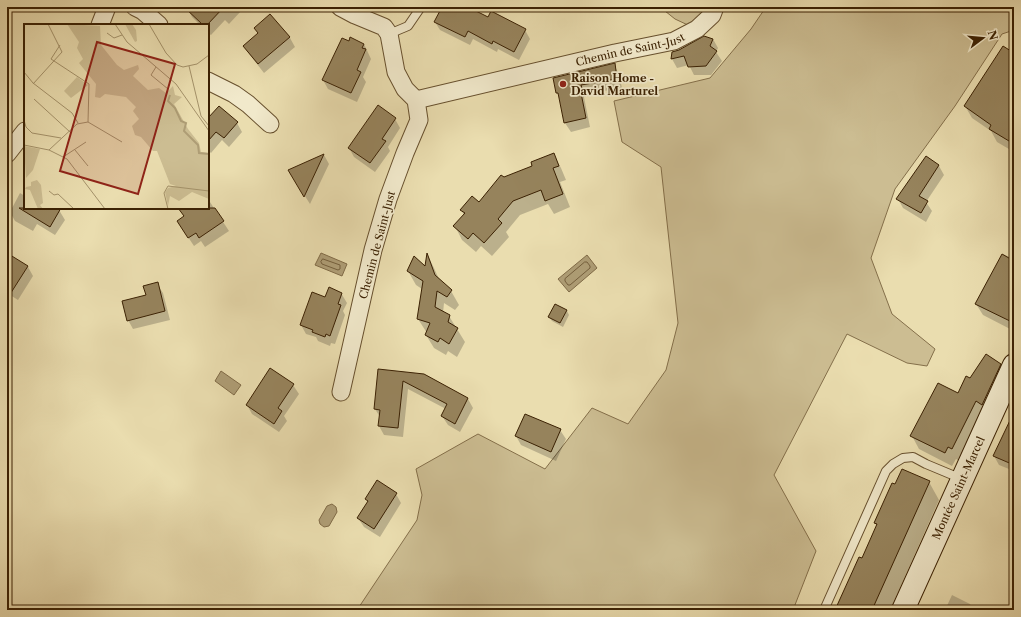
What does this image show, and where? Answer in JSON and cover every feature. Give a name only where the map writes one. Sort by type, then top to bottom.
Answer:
[{"type":"main road","name":"Montée Saint-Marcel","points":[[903,610],[1014,365]]},
{"type":"street","points":[[100,24],[107,7]]},
{"type":"street","points":[[135,7],[143,11],[158,24]]},
{"type":"street","points":[[340,7],[384,27],[389,34],[396,72],[405,89],[416,100]]},
{"type":"street","name":"Chemin de Saint-Just","points":[[340,392],[373,250],[388,199],[419,120],[416,100],[615,53],[674,41],[697,29],[712,15],[716,7]]},
{"type":"street","points":[[209,82],[234,94],[248,104],[270,124]]},
{"type":"street","points":[[7,154],[24,132]]},
{"type":"lane","points":[[389,34],[408,26],[421,7]]},
{"type":"lane","points":[[824,610],[886,471],[893,464],[903,458],[913,457],[962,479]]},
{"type":"shaded area","points":[[660,7],[708,7],[690,26],[675,19]]},
{"type":"shaded area","points":[[766,7],[1014,7],[1014,30],[1002,34],[955,106],[895,189],[871,258],[892,314],[935,349],[927,366],[907,363],[847,334],[774,475],[816,551],[793,610],[357,610],[417,520],[422,495],[416,469],[478,434],[545,469],[592,408],[628,424],[666,370],[678,323],[661,167],[622,142],[614,101],[710,78],[751,29]]},
{"type":"water","points":[[321,253],[347,264],[342,276],[315,265]]},
{"type":"water","points":[[587,255],[597,268],[569,292],[558,279]]},
{"type":"water","points":[[221,371],[241,385],[234,395],[215,381]]},
{"type":"water","points":[[332,504],[336,507],[337,512],[329,526],[324,527],[320,524],[319,520],[327,506]]},
{"type":"building","points":[[184,7],[224,7],[208,24],[202,24]]},
{"type":"building","points":[[442,7],[468,7],[488,17],[491,11],[526,29],[514,52],[493,41],[492,44],[468,31],[465,37],[434,22]]},
{"type":"building","points":[[270,14],[290,37],[258,64],[243,46],[258,33],[254,28]]},
{"type":"building","points":[[704,36],[713,39],[710,46],[717,51],[706,66],[688,67],[684,56],[671,59],[672,52],[679,50]]},
{"type":"building","points":[[350,37],[364,44],[362,48],[366,49],[357,70],[361,72],[351,93],[322,80],[342,38],[349,41]]},
{"type":"building","points":[[1003,46],[1014,53],[1014,144],[989,129],[991,125],[964,106]]},
{"type":"building","points":[[615,63],[617,79],[581,85],[582,88],[580,88],[586,118],[564,123],[558,93],[556,93],[553,78]]},
{"type":"building","points":[[378,105],[396,118],[382,139],[386,141],[370,163],[348,148]]},
{"type":"building","points":[[219,106],[238,122],[224,138],[216,132],[209,140],[209,117]]},
{"type":"building","points":[[554,153],[559,166],[553,168],[563,194],[545,201],[541,190],[513,201],[498,219],[502,223],[484,243],[473,233],[468,239],[453,226],[465,213],[460,210],[472,196],[479,202],[501,175],[504,177],[532,166],[531,162]]},
{"type":"building","points":[[324,154],[304,197],[288,170]]},
{"type":"building","points":[[926,156],[939,165],[919,196],[928,201],[921,213],[896,199]]},
{"type":"building","points":[[19,208],[60,209],[50,227]]},
{"type":"building","points":[[215,208],[224,221],[199,238],[196,233],[188,238],[177,221],[184,216],[179,209]]},
{"type":"building","points":[[7,253],[28,266],[7,299]]},
{"type":"building","points":[[427,253],[435,275],[452,290],[447,297],[437,291],[435,307],[450,315],[448,322],[458,328],[449,344],[440,338],[438,342],[425,335],[430,323],[417,319],[423,281],[407,271],[414,256],[425,266]]},
{"type":"building","points":[[1002,254],[1014,261],[1014,323],[975,304]]},
{"type":"building","points":[[158,282],[165,311],[127,321],[122,301],[146,295],[143,286]]},
{"type":"building","points":[[329,287],[342,293],[338,304],[341,305],[330,336],[326,334],[325,337],[300,325],[312,292],[325,297]]},
{"type":"building","points":[[555,304],[567,310],[560,323],[548,317]]},
{"type":"building","points":[[986,354],[1001,364],[982,405],[976,401],[952,449],[948,447],[945,453],[910,436],[938,383],[958,393],[966,376],[970,378]]},
{"type":"building","points":[[270,368],[294,384],[278,408],[282,411],[274,424],[246,405]]},
{"type":"building","points":[[378,369],[424,374],[468,398],[455,424],[441,416],[447,404],[403,381],[398,428],[378,426],[380,410],[374,409]]},
{"type":"building","points":[[1014,412],[1014,465],[993,456]]},
{"type":"building","points":[[525,414],[561,429],[551,452],[515,436]]},
{"type":"building","points":[[902,469],[930,481],[872,610],[835,610],[859,557],[862,558],[877,524],[874,523],[892,483],[895,484]]},
{"type":"building","points":[[377,480],[397,493],[374,529],[357,518],[368,501],[365,499]]},
{"type":"place","name":"Raison Home - David Marturel","points":[[563,84]]}]
